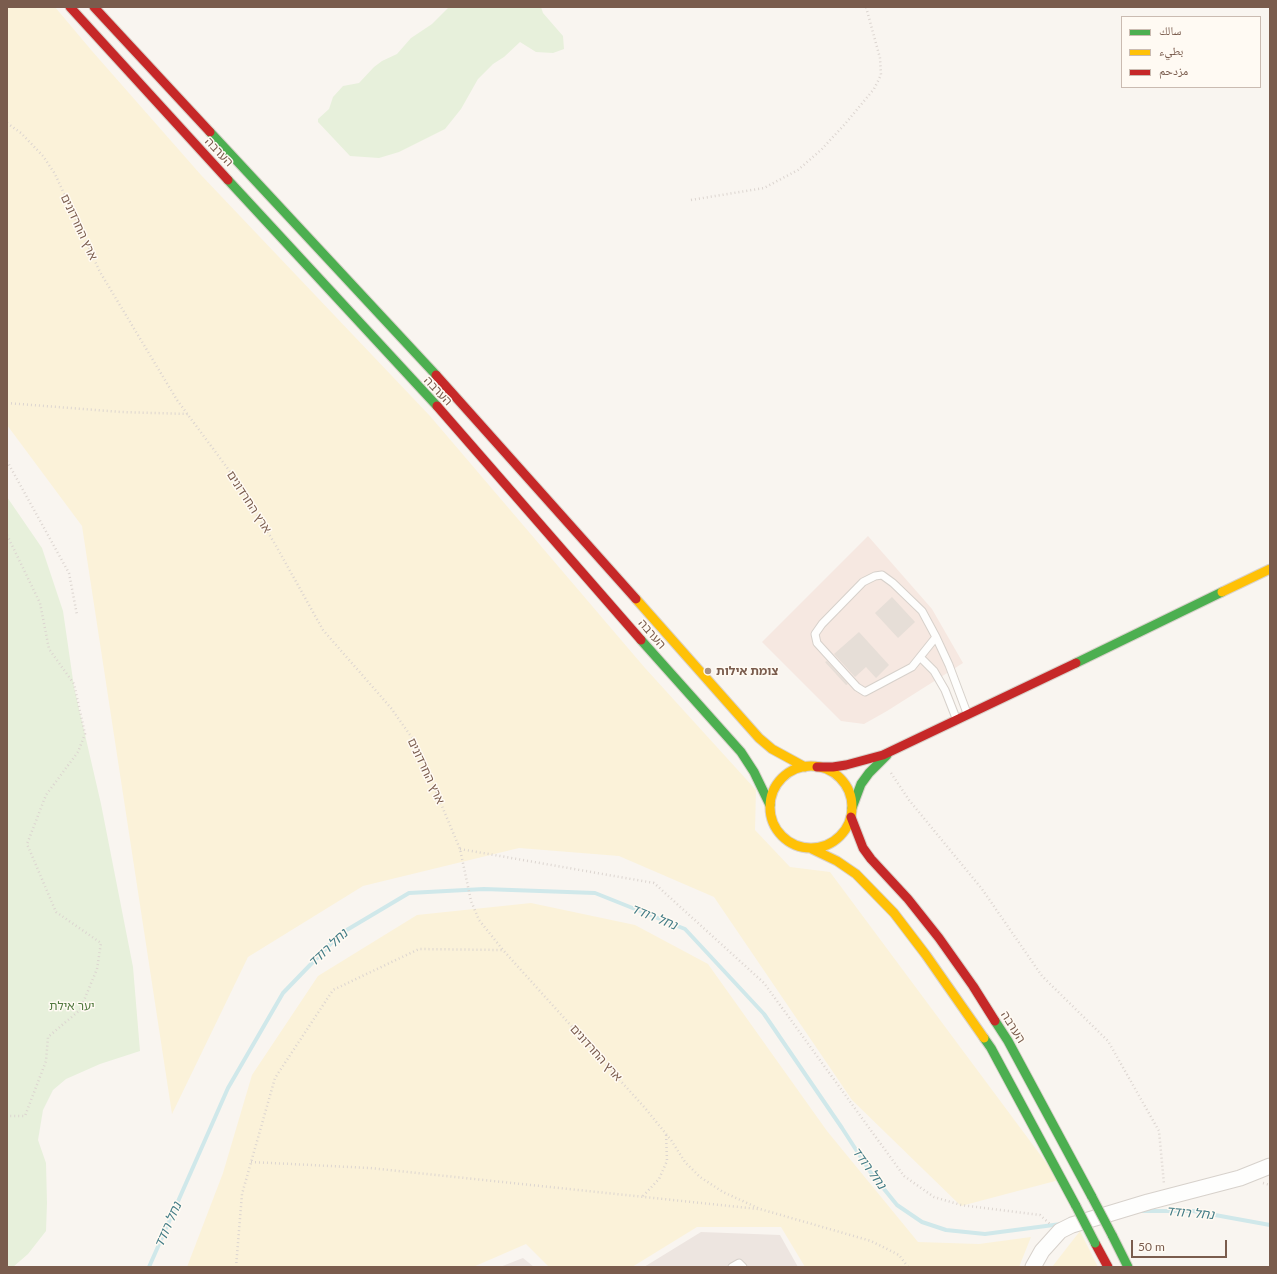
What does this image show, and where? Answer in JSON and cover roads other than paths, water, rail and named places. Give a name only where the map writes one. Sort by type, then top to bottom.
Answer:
[{"type":"main road","name":"הערבה","points":[[70,7],[449,420],[741,752],[754,772],[770,805]]},
{"type":"main road","name":"הערבה","points":[[94,7],[465,406],[759,738],[772,749],[805,767]]},
{"type":"main road","points":[[817,767],[846,765],[891,751],[1270,569]]},
{"type":"main road","points":[[812,849],[823,847],[842,835],[848,825],[861,784],[869,773],[891,751]]},
{"type":"main road","name":"הערבה","points":[[1108,1267],[990,1048],[926,955],[894,914],[856,874],[837,861],[812,849],[790,843],[775,827],[771,816],[770,805],[772,794],[777,784],[794,770],[805,767],[817,767],[828,770],[838,776],[846,786],[851,796],[851,813],[863,848],[871,859],[908,899],[939,938],[981,998],[1022,1066],[1128,1267]]},
{"type":"street","points":[[1033,1267],[1042,1251],[1060,1231],[1072,1225],[1240,1178],[1270,1166]]},
{"type":"lane","points":[[936,637],[912,668],[865,692],[857,687],[817,643],[815,634],[822,624],[864,582],[875,576],[882,575],[893,583],[922,611],[936,637],[949,665],[968,715]]},
{"type":"lane","points":[[920,656],[934,671],[945,690],[958,720]]},
{"type":"lane","points":[[732,1267],[739,1263],[743,1267]]},
{"type":"waterway","name":"נחל רודד","points":[[149,1267],[228,1088],[283,993],[340,934],[409,893],[484,889],[595,893],[685,929],[764,1014],[871,1173],[897,1205],[922,1222],[946,1230],[985,1234],[1061,1224]]},
{"type":"waterway","name":"נחל רודד","points":[[1141,1211],[1193,1211],[1270,1225]]},
{"type":"place","name":"צומת אילות","points":[[708,671]]},
{"type":"park label","name":"יער אילת","points":[[72,1006]]}]
